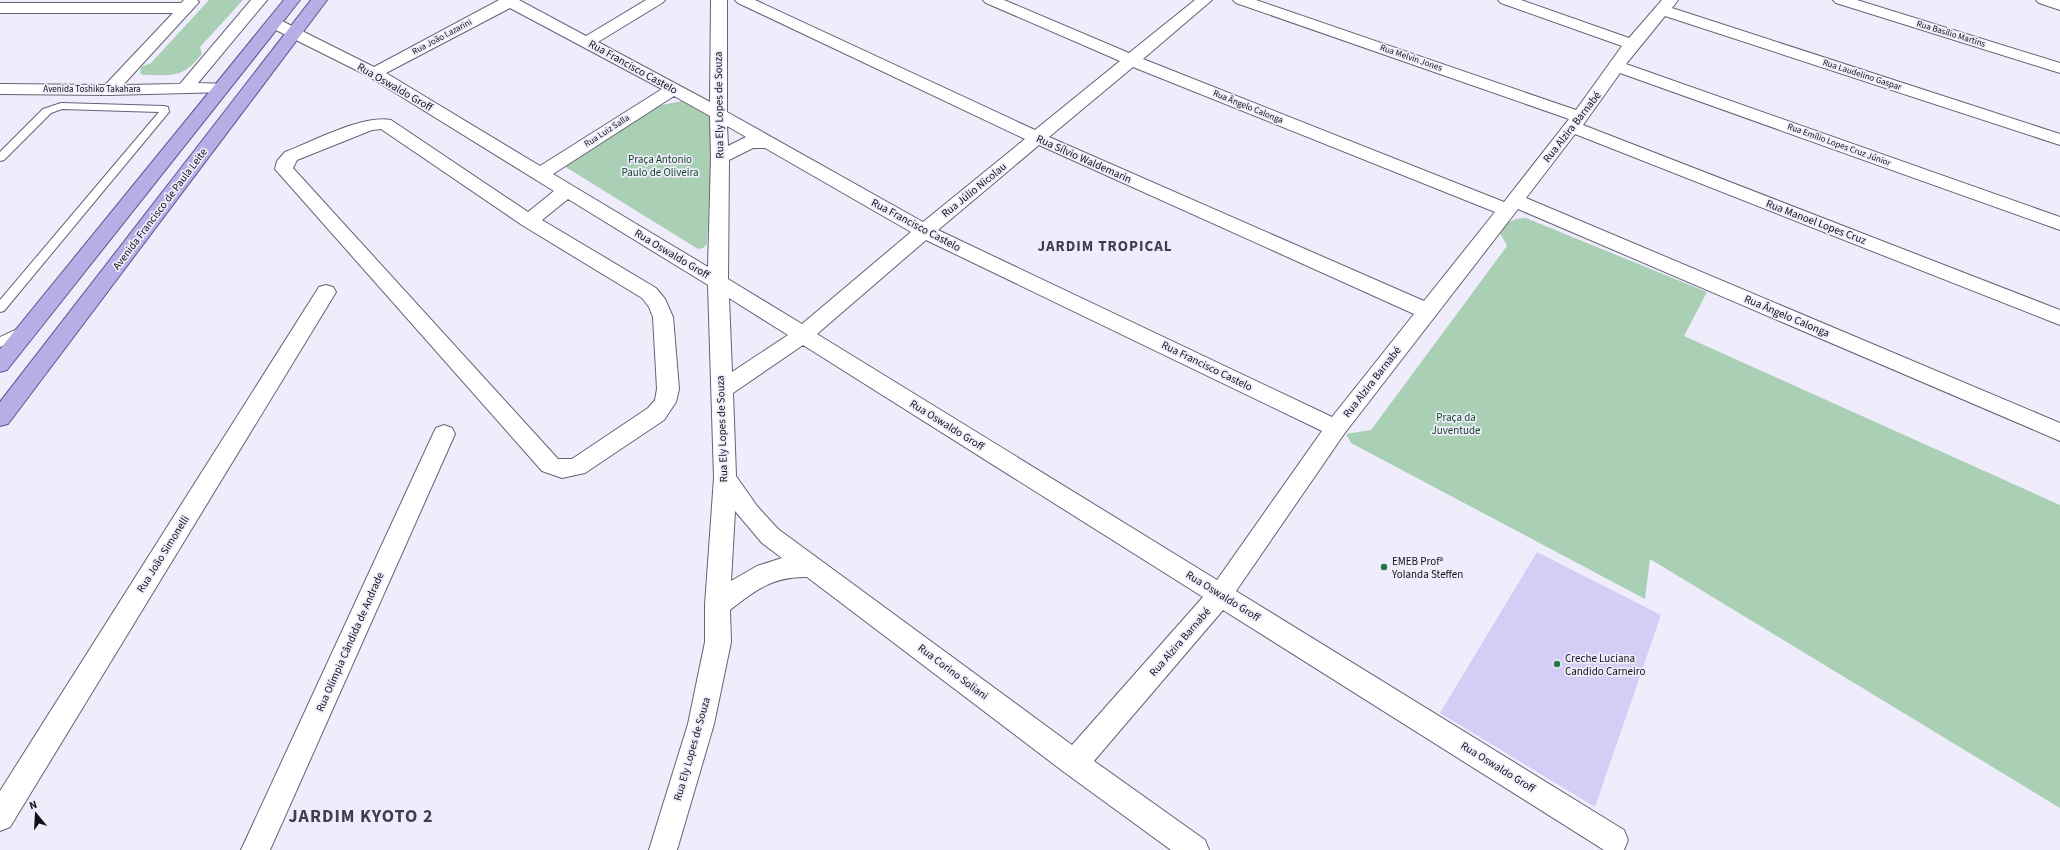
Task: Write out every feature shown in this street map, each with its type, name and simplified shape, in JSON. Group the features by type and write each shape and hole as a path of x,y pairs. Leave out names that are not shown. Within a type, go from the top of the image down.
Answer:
{"main road":[{"path":"0,364 292,0"},
{"name":"Avenida Francisco de Paula Leite","path":"0,418 319,0"}],"street":[{"path":"184,89 259,0"},
{"path":"587,42 657,0"},
{"name":"Rua Ely Lopes de Souza","path":"663,850 704,711 718,642 717,605 725,478 718,282 720,157 718,115 718,0"},
{"name":"Rua Sílvio Waldemarin","path":"743,0 1037,138 1427,311"},
{"name":"Rua Ângelo Calonga","path":"991,0 1131,60 1511,205 2060,432"},
{"name":"Rua Júlio Nicolau","path":"721,390 803,335 924,231 1204,0"},
{"name":"Rua Melvin Jones","path":"1241,0 1576,122"},
{"path":"1506,0 1632,44"},
{"name":"Rua Basílio Martins","path":"1841,0 2060,68"},
{"path":"2044,0 2060,5"},
{"name":"Rua Francisco Castelo","path":"508,1 674,89 766,143 924,231 1336,428"},
{"name":"Rua João Lazarini","path":"374,73 508,1"},
{"path":"0,8 188,4"},
{"path":"109,90 188,4"},
{"name":"Rua Alzira Barnabé","path":"1074,764 1220,595 1336,428 1576,122 1632,44 1667,5"},
{"name":"Rua Laudelino Gaspar","path":"1667,5 2060,140"},
{"path":"719,22 734,14 750,11 771,13"},
{"name":"Rua Oswaldo Groff","path":"274,23 293,34 374,73 718,282 1614,840"},
{"name":"Rua Emílio Lopes Cruz Júnior","path":"1617,66 2060,224"},
{"name":"Avenida Toshiko Takahara","path":"0,89 109,90 221,88"},
{"name":"Rua Luiz Salla","path":"540,174 674,89"},
{"name":"Rua Manoel Lopes Cruz","path":"1576,122 2060,318"},
{"path":"385,124 529,221 649,293 658,304 663,316 668,389 665,402 656,414 577,467 562,469 550,465 284,169 286,161 291,156 366,126 385,124"},
{"path":"720,157 750,142 766,143"},
{"path":"529,221 567,190"},
{"name":"Rua João Simonelli","path":"0,816 326,292"},
{"name":"Rua Olímpia Cândida de Andrade","path":"255,850 444,434"},
{"name":"Rua Corino Soliani","path":"725,478 749,513 770,536 1074,764 1195,850"},
{"path":"717,605 740,587 761,576 784,568 812,567"}],"lane":[{"path":"0,158 46,111 52,108 61,106 164,109 164,112 0,308"},
{"path":"0,343 8,337 28,329"}],"green space":[{"path":"209,0 243,0 200,47 202,54 189,68 182,72 170,75 143,75 140,73 141,67 151,63"},
{"name":"Praça Antonio Paulo de Oliveira","path":"682,101 713,118 707,244 703,248 698,249 564,166 657,106"},
{"name":"Praça da Juventude","path":"1526,218 1707,292 1684,336 2060,505 2060,808 1650,559 1645,599 1351,443 1346,434 1371,430 1507,246 1499,231 1511,221"}],"building":[{"name":"Creche Luciana Candido Carneiro","path":"1537,552 1661,615 1595,807 1440,713"}],"place":[{"name":"EMEB Profª Yolanda Steffen","path":"1384,567"},
{"name":"Creche Luciana Candido Carneiro","path":"1557,664"}],"district":[{"name":"JARDIM TROPICAL","path":"1105,246"},
{"name":"JARDIM KYOTO 2","path":"361,816"}]}
